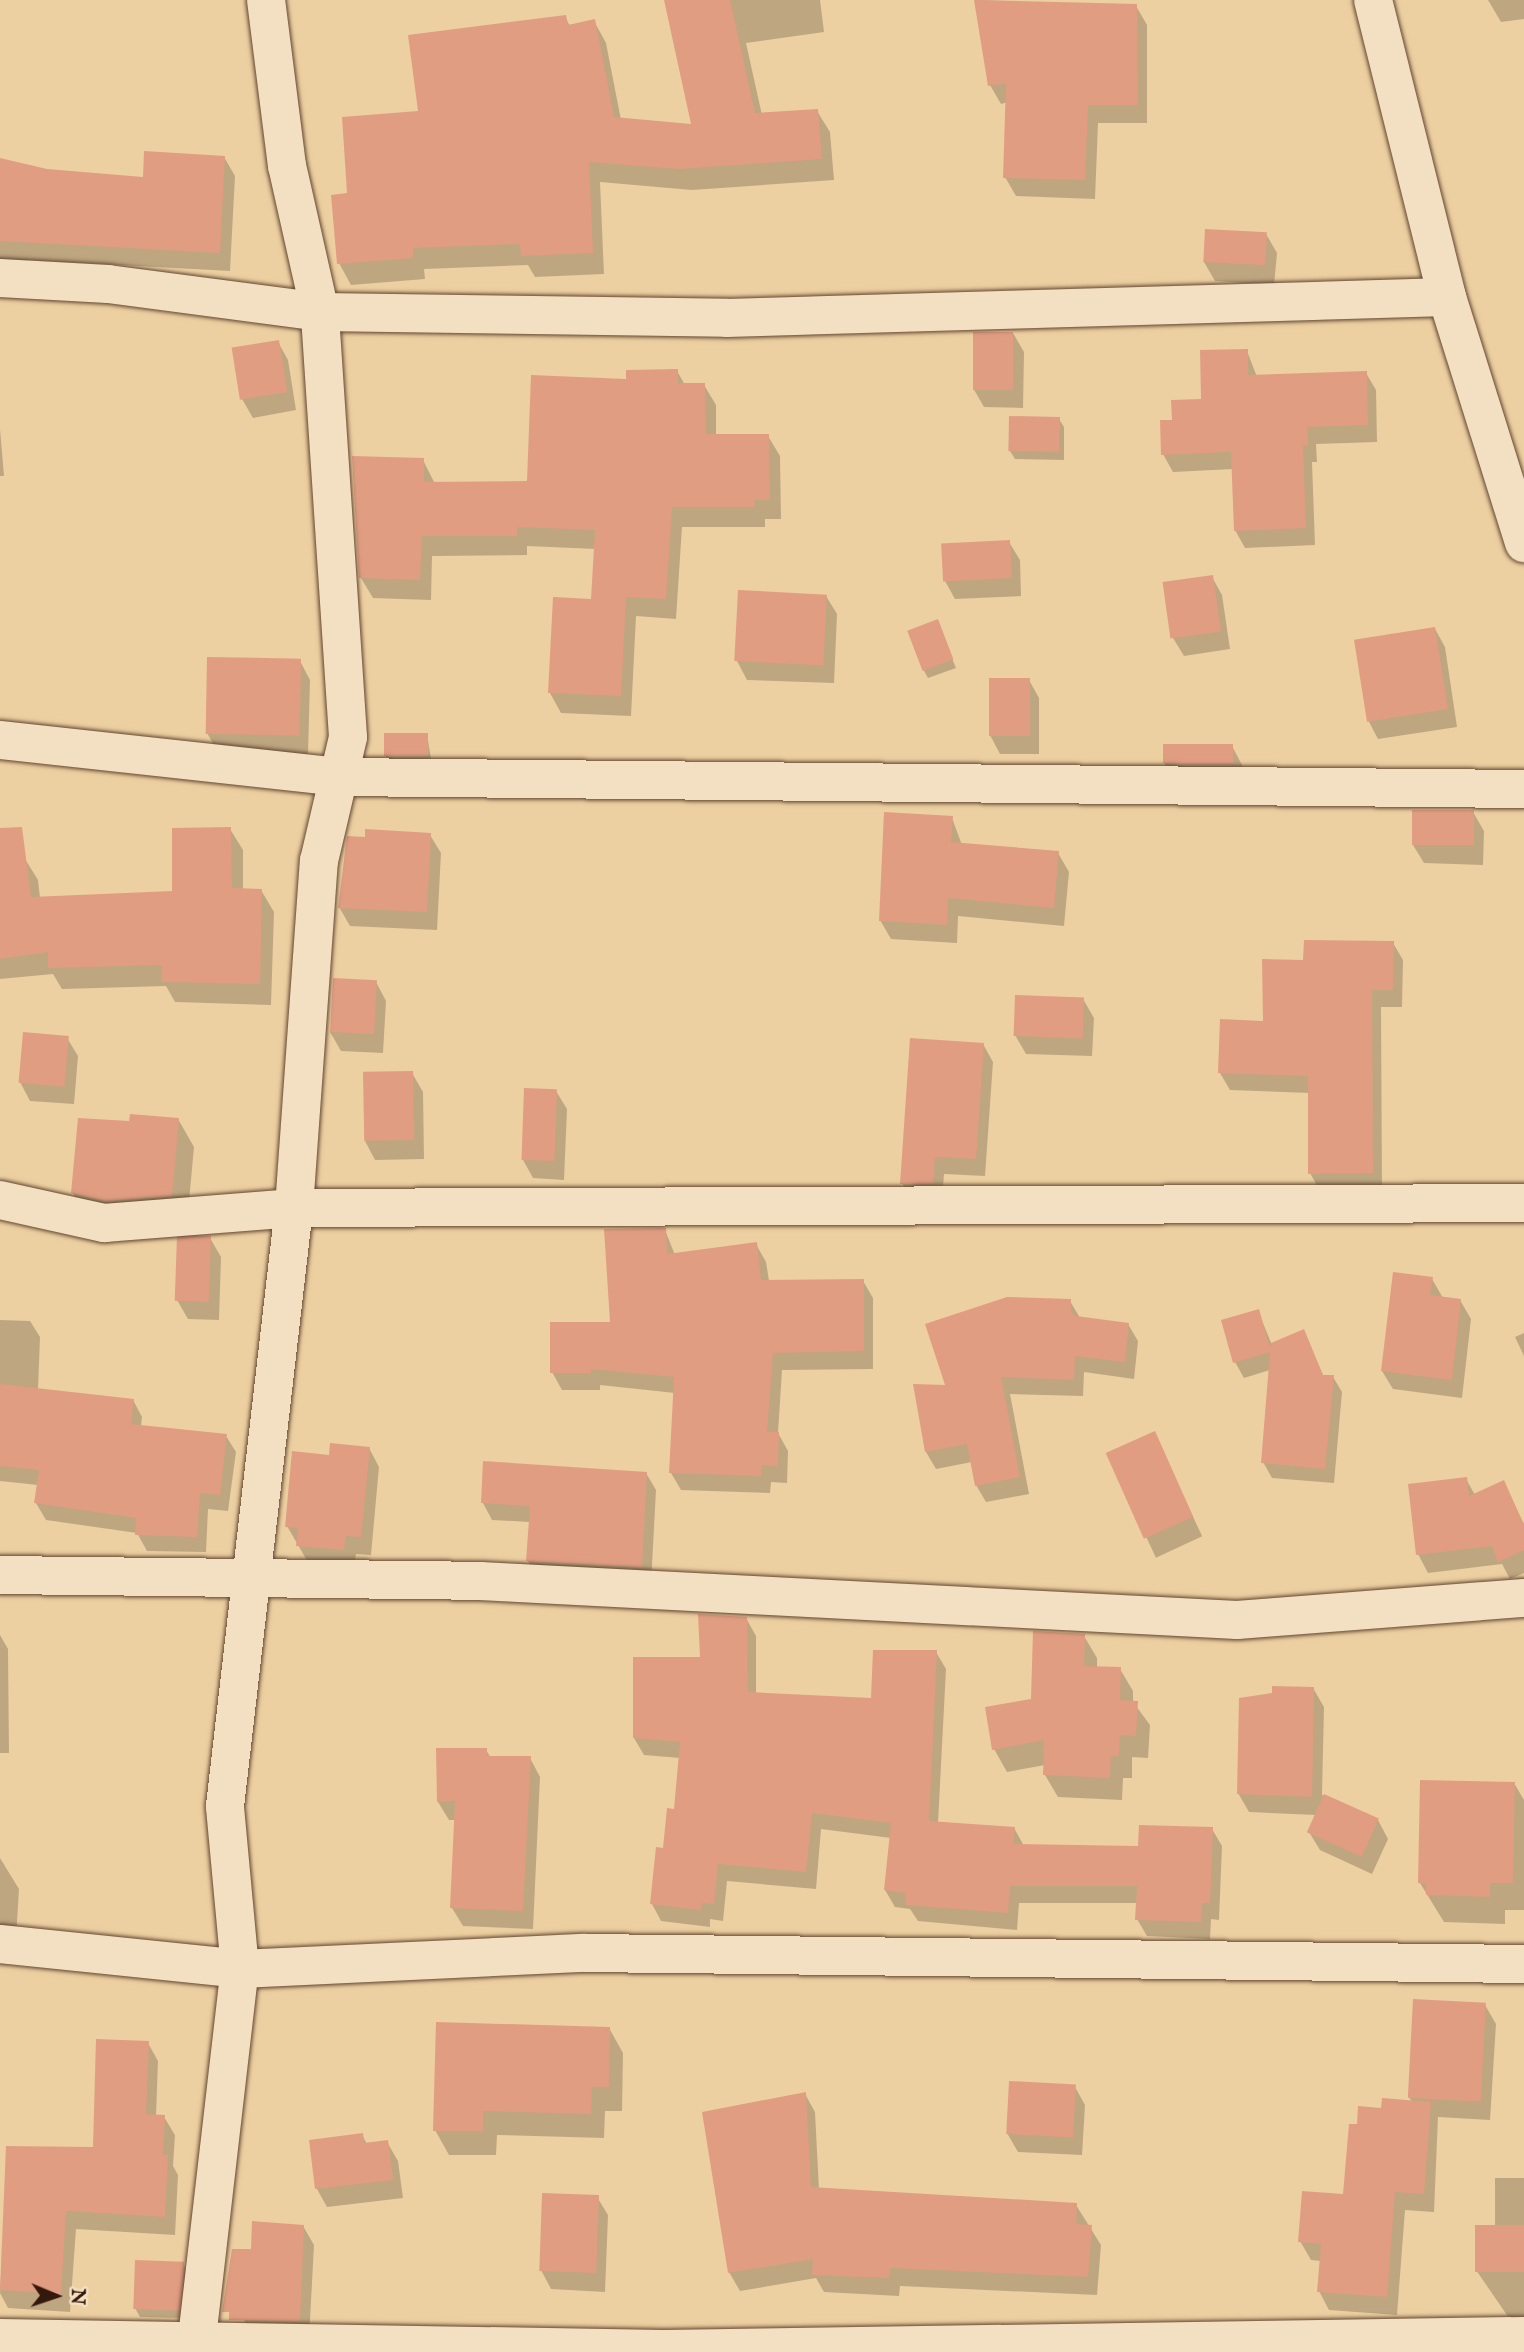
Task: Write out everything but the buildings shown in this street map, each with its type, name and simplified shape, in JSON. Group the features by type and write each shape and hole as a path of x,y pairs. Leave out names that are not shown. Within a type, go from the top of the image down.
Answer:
{"street":[{"path":"197,2338 240,1969 225,1806 294,1208 319,861 348,737 320,312 287,166 266,0"},
{"path":"1373,0 1447,297 1524,543"},
{"path":"0,278 108,284 320,312 727,318 1447,297"},
{"path":"0,740 338,777 1524,789"},
{"path":"0,1200 104,1223 294,1208 1524,1203"},
{"path":"0,1575 480,1581 1237,1620 1524,1598"},
{"path":"0,1944 240,1969 585,1953 1524,1964"},
{"path":"0,2337 197,2338 664,2349 1524,2336"}]}
